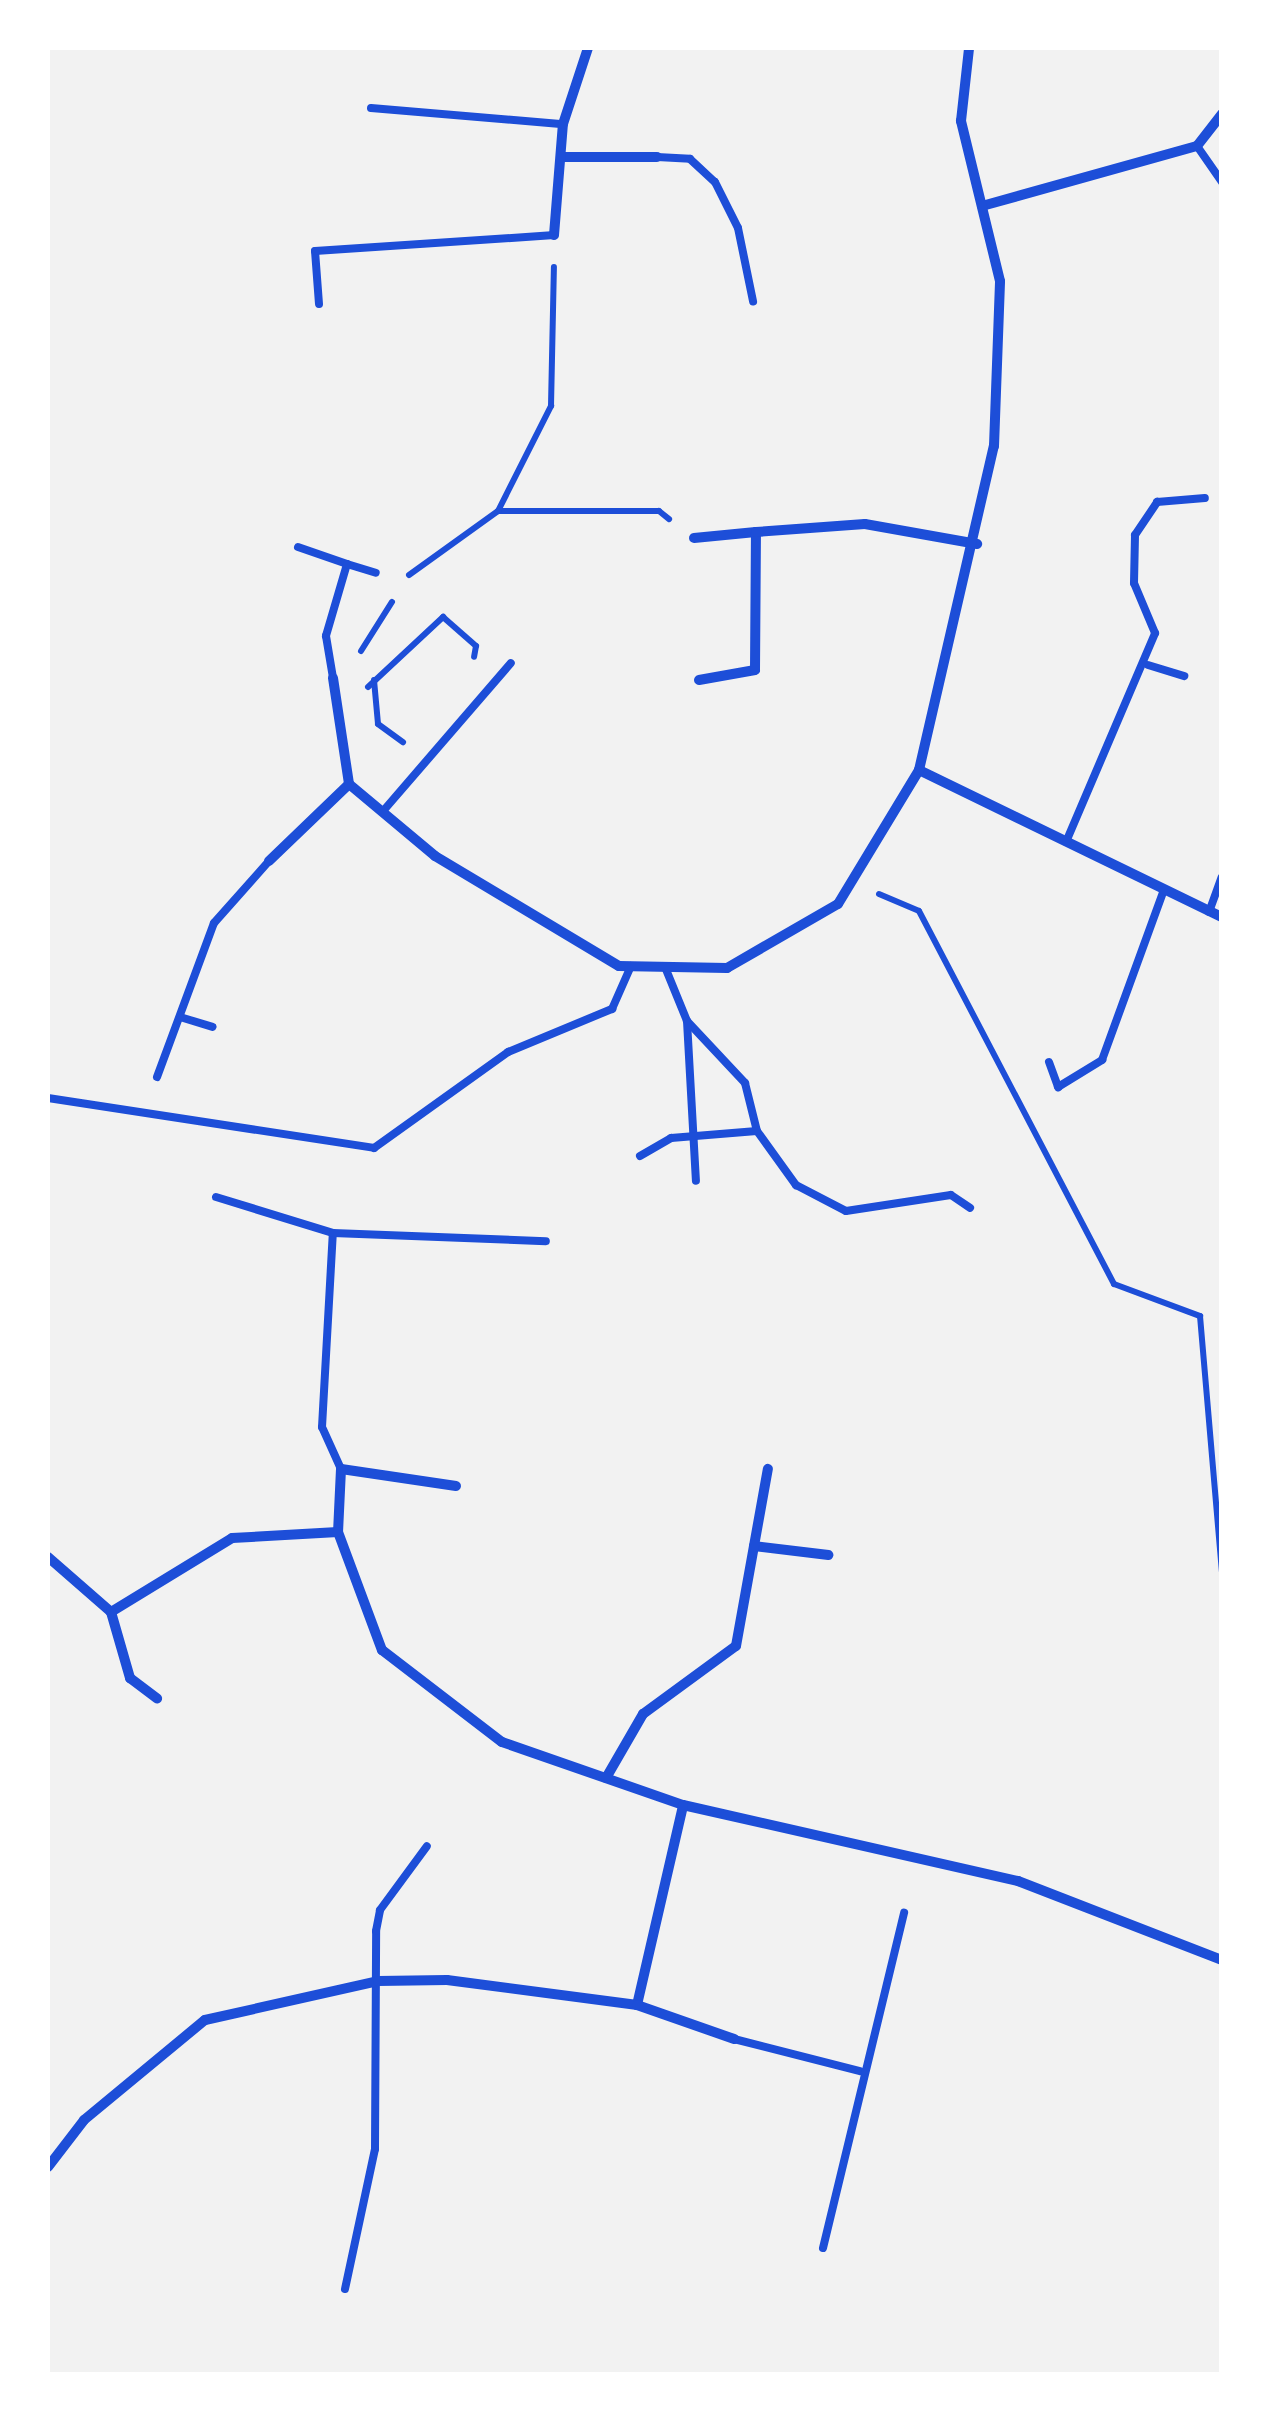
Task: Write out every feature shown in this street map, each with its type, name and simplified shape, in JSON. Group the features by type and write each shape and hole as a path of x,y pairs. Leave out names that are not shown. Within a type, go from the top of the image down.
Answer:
{"street":[{"path":"554,235 563,124 588,48"},
{"path":"333,678 349,784 434,856 631,966 727,968 838,904 855,884 919,770 977,544 994,446 1000,282 961,122 968,48"},
{"path":"982,206 1197,146 1222,114"},
{"path":"561,157 656,158"},
{"path":"694,538 865,524 977,544"},
{"path":"699,680 755,670 756,532"},
{"path":"919,770 1222,917"},
{"path":"269,860 349,784"},
{"path":"456,1486 341,1469 338,1532 382,1650 502,1742 683,1805 1018,1880 1222,1960"},
{"path":"606,1778 643,1714 736,1646 768,1469"},
{"path":"111,1612 232,1538 338,1532"},
{"path":"754,1546 828,1555"},
{"path":"48,1557 111,1612 130,1678 157,1698"},
{"path":"637,2005 683,1805"},
{"path":"48,2166 84,2120 205,2020 378,1981 637,2005 734,2039"}],"lane":[{"path":"371,108 563,124"},
{"path":"1197,146 1222,182"},
{"path":"656,158 690,159 716,182 738,228 753,301"},
{"path":"318,304 315,251 554,235"},
{"path":"1066,842 1148,666 1155,634 1134,583 1135,536 1157,502 1205,498"},
{"path":"298,547 376,573"},
{"path":"333,678 326,636 346,564"},
{"path":"384,810 510,664"},
{"path":"1148,666 1184,676"},
{"path":"157,1077 214,923 269,860"},
{"path":"1209,912 1222,876"},
{"path":"1050,1062 1058,1087 1102,1060 1164,890"},
{"path":"48,1098 374,1148 508,1052 612,1009 631,966"},
{"path":"665,966 687,1021 700,1136 696,1181"},
{"path":"180,1017 212,1027"},
{"path":"687,1021 745,1084 757,1131 796,1185 846,1211 951,1195 970,1208"},
{"path":"640,1156 671,1138 757,1131"},
{"path":"216,1197 332,1232 546,1242"},
{"path":"332,1232 322,1426 341,1469"},
{"path":"345,2289 376,2149 380,1910 427,1846"},
{"path":"824,2248 860,2071 904,1913"},
{"path":"734,2039 860,2071"}],"path":[{"path":"333,678 358,656 417,563 498,511 551,406 554,235"},
{"path":"498,511 659,511 694,538"},
{"path":"338,722 374,680 443,618 476,646 461,676"},
{"path":"374,680 378,724 403,743 415,729"},
{"path":"855,884 919,911 1114,1284 1200,1316 1222,1572"}]}
